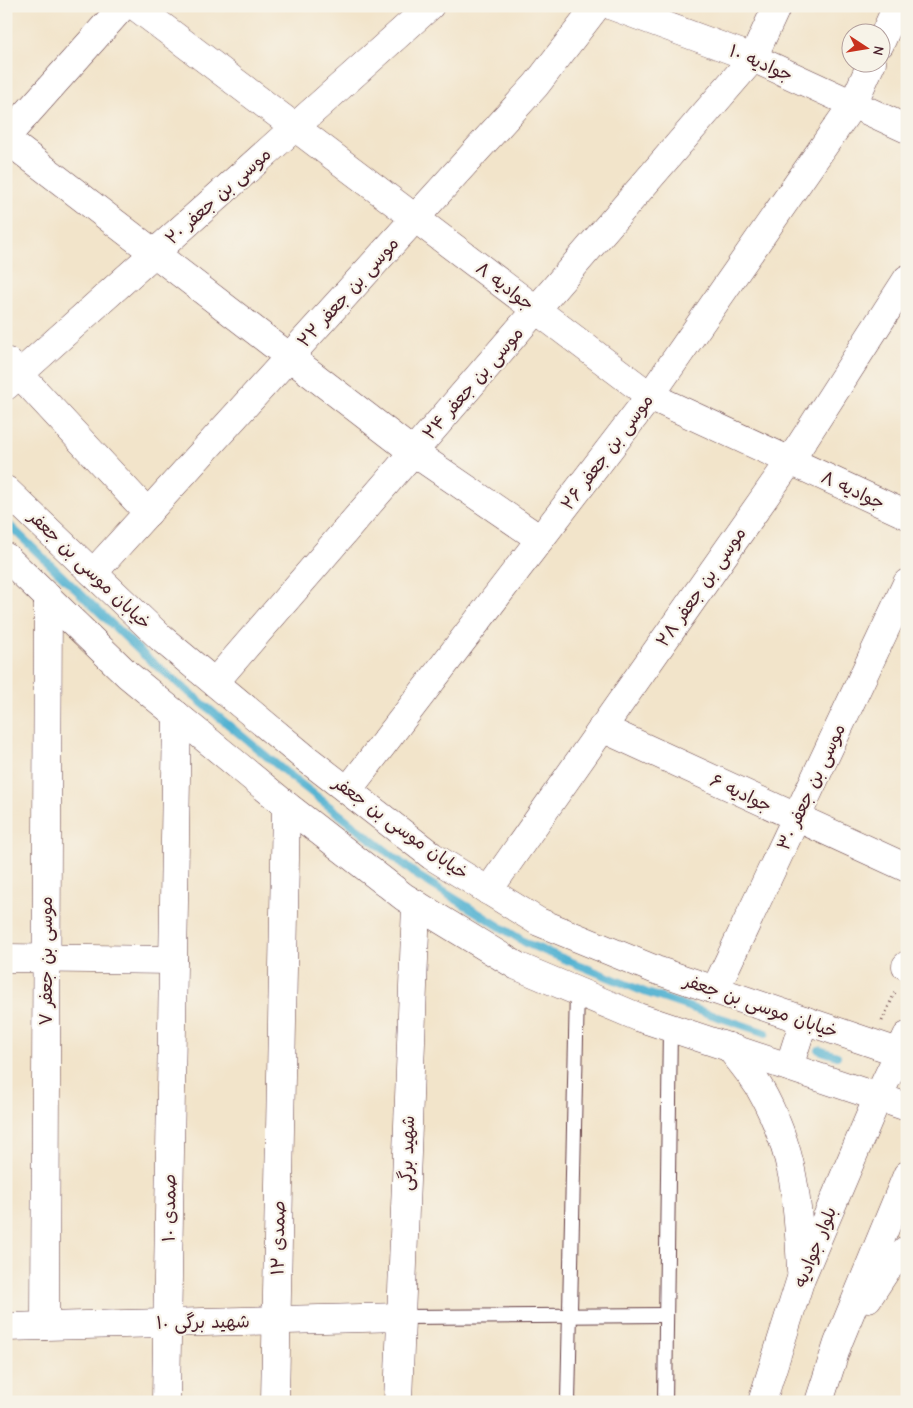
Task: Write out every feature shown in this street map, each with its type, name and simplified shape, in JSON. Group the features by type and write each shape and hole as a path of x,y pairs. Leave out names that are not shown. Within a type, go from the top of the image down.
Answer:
{"street":[{"path":"123,6 6,138 414,452 540,539"},
{"name":"جوادیه ۸","path":"135,6 650,396 907,515"},
{"name":"موسی بن جعفر ۲۰","path":"11,374 155,253 430,6"},
{"name":"موسی بن جعفر ۲۲","path":"93,573 536,85 597,6"},
{"name":"جوادیه ۱۰","path":"612,6 753,58 907,129"},
{"name":"موسی بن جعفر ۲۴","path":"215,682 753,58 777,6"},
{"path":"890,22 897,6"},
{"name":"موسی بن جعفر ۲۶","path":"348,790 650,396 853,104 867,72"},
{"name":"موسی بن جعفر ۲۸","path":"488,891 790,461 907,279"},
{"path":"11,374 148,513"},
{"name":"خیابان موسی بن جعفر","path":"6,490 161,638 432,856 488,891 539,922 656,970 872,1043 904,1048"},
{"path":"6,557 128,675 286,805 416,904 517,966 670,1027 907,1107"},
{"name":"موسی بن جعفر ۳۰","path":"714,990 907,583"},
{"name":"موسی بن جعفر ۷","path":"45,1326 48,597"},
{"name":"صمدی ۱۰","path":"166,1402 177,715"},
{"name":"جوادیه ۶","path":"602,728 907,868"},
{"name":"صمدی ۱۲","path":"275,1402 286,805"},
{"name":"شهید برگی","path":"398,1402 416,904"},
{"path":"6,958 173,960"},
{"path":"789,1067 804,1020"},
{"path":"729,1047 758,1086 780,1129 794,1175 801,1278"},
{"name":"بلوار جوادیه","path":"762,1402 801,1278 878,1097 904,1048"},
{"path":"819,1402 838,1343 907,1175"},
{"path":"838,1343 887,1269 907,1250"},
{"name":"شهید برگی ۱۰","path":"6,1327 401,1317"}],"lane":[{"path":"568,1402 577,991"},
{"path":"665,1402 670,1027"},
{"path":"401,1317 666,1315"}],"path":[{"path":"872,1043 906,965"}],"waterway":[{"path":"6,522 145,656 288,774 418,876 528,944 647,993 766,1033"},
{"path":"819,1050 837,1056"}]}
